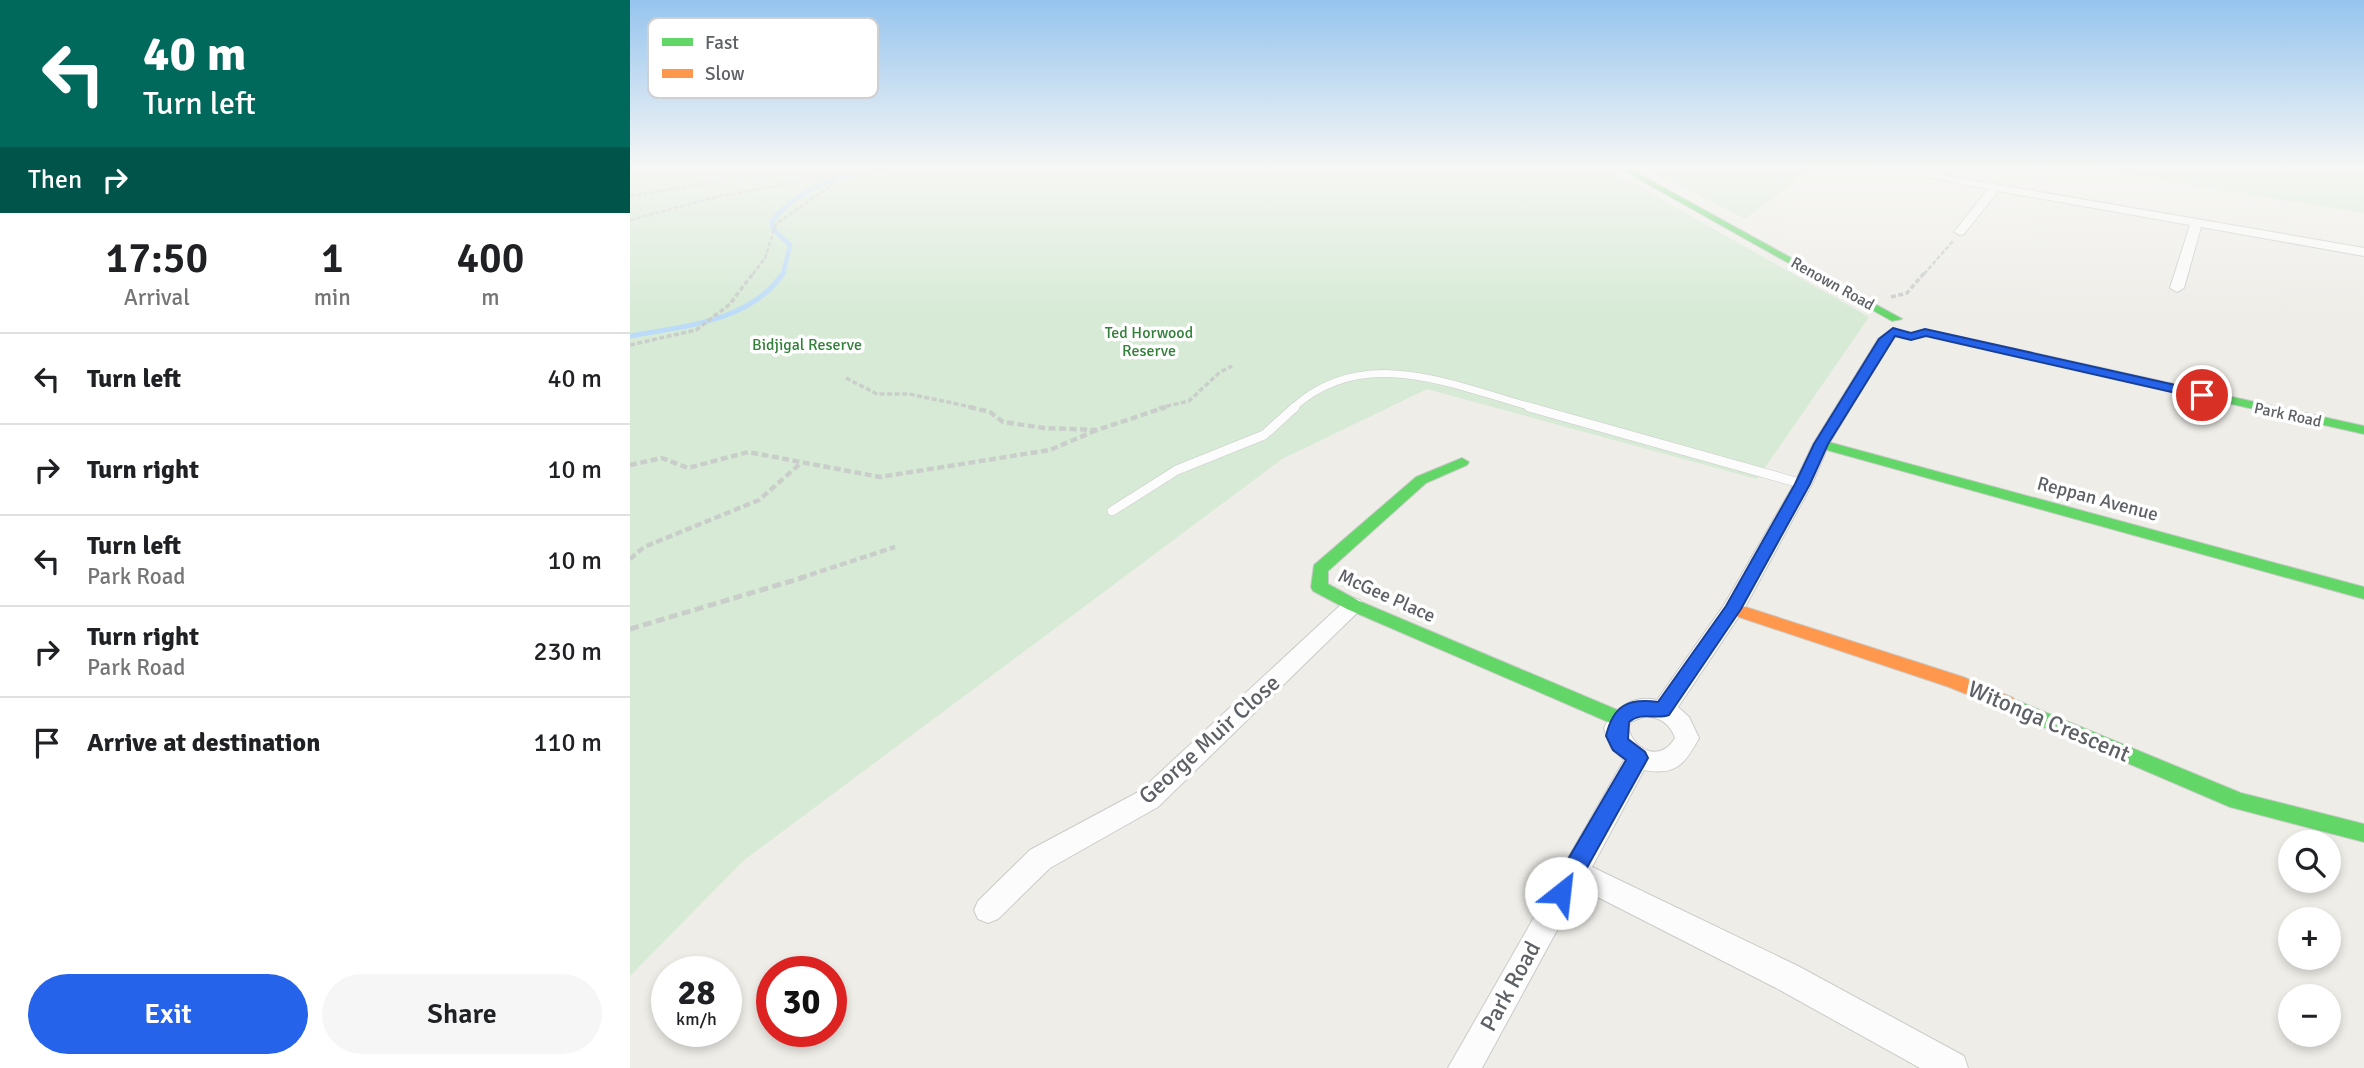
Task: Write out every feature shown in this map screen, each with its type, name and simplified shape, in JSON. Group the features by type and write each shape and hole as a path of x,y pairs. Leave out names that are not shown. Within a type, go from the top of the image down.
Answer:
{"street":[{"name":"Renown Road","path":"1708,218 1894,326 1920,324 1925,332"},
{"path":"1960,232 1971,218"},
{"path":"2178,218 2364,252"},
{"path":"2177,288 2197,221"},
{"path":"1662,710 1733,609 1803,484 1821,444 1894,326"},
{"name":"Park Road","path":"1925,332 2364,430"},
{"name":"Reppan Avenue","path":"1821,444 2364,593"},
{"name":"McGee Place","path":"1462,462 1421,480 1320,569 1319,587 1353,605 1620,719"},
{"name":"George Muir Close","path":"988,910 1040,859 1149,799 1353,605"},
{"name":"Witonga Crescent","path":"1733,609 1955,682 2238,801 2364,833"},
{"path":"1643,707 1662,710 1680,722 1685,729 1685,746 1671,759 1649,761 1638,758 1620,744 1616,736 1620,719 1626,713 1643,707"},
{"name":"Park Road","path":"1464,1068 1638,758"},
{"path":"1573,871 1787,977 1952,1068"}],"lane":[{"path":"1112,511 1177,470 1264,435 1312,391 1339,379 1377,372 1417,376 1803,484"}],"path":[{"path":"630,345 695,330 730,304 765,258 776,224 785,218"},
{"path":"1884,299 1907,293 1960,232"},
{"path":"630,465 662,458 688,468 748,452 880,477 1050,450 1144,412 1189,401 1220,372 1232,366"},
{"path":"846,378 877,394 909,394 956,403 990,412 1003,422 1044,428 1097,430"},
{"path":"630,559 644,547 759,500 801,463"},
{"path":"630,629 895,547"}],"green space":[{"name":"Ted Horwood Reserve","path":"630,218 1694,218 1869,317 1757,479 1427,389 1282,459 743,861 630,976"}],"waterway":[{"path":"775,218 772,221 773,229 790,245 783,273"},
{"path":"630,336 694,325 735,312 754,302 783,273"}],"traffic: fast":[{"path":"1713,218 1896,319"},
{"path":"1925,332 2364,430"},
{"path":"1821,444 2364,593"},
{"path":"1462,462 1421,480 1320,569 1319,587 1353,605 1620,719"},
{"path":"2006,703 2238,801 2364,833"}],"traffic: slow":[{"path":"1733,609 1956,682 2006,703"}],"route":[{"path":"1561,893 1638,758 1628,752 1616,736 1616,726 1620,719 1626,713 1643,707 1662,710 1733,609 1803,484 1821,444 1885,339 1893,332 1911,336 1925,332 2202,395"}],"park label":[{"name":"Bidjigal Reserve","path":"807,344"}]}
